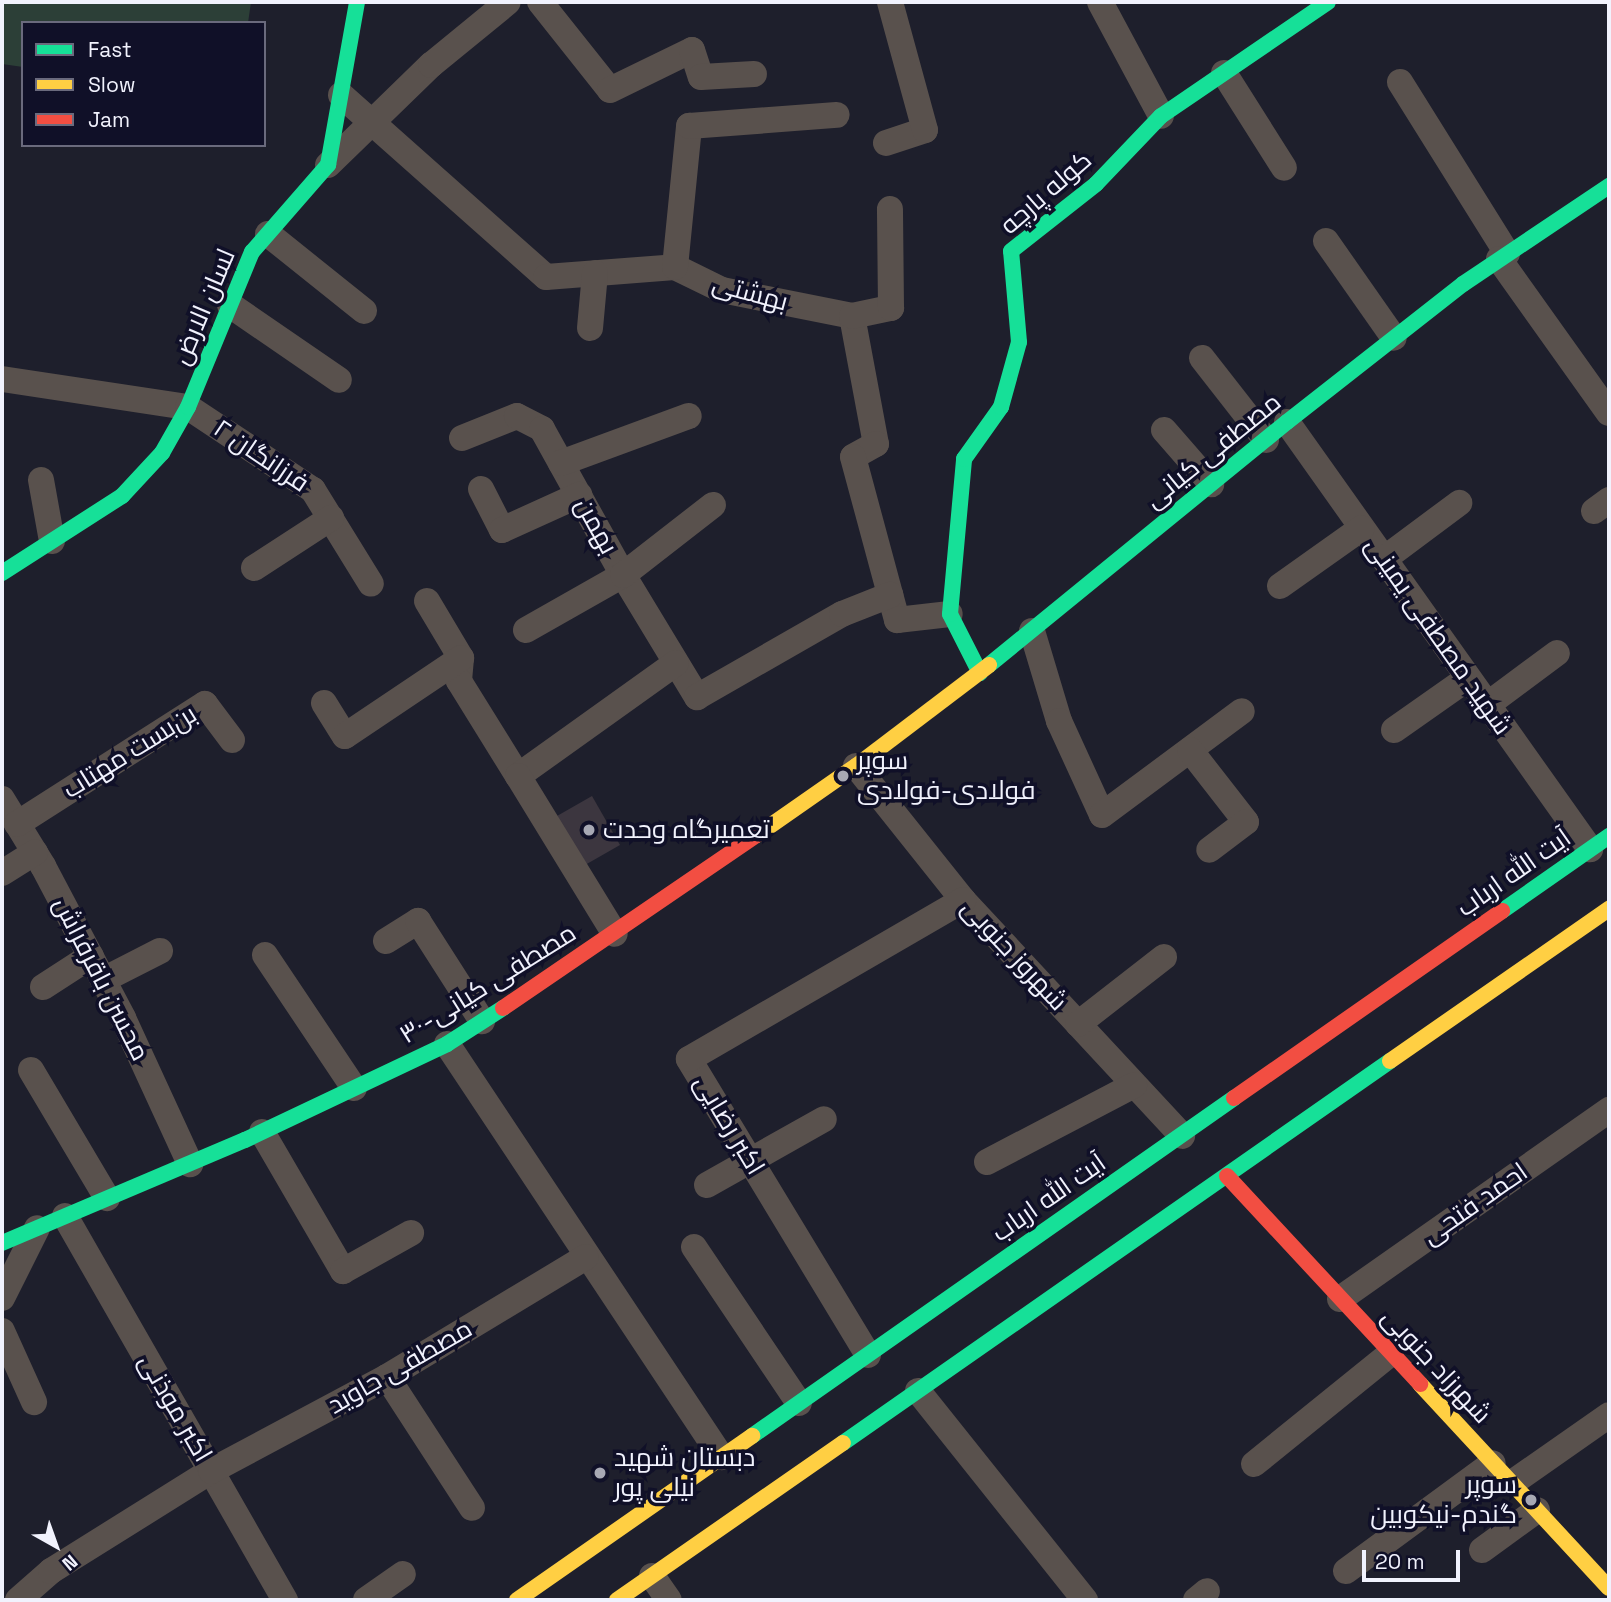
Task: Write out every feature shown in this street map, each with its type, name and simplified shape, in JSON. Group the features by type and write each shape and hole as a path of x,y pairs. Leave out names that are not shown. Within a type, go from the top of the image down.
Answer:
{"street":[{"path":"328,165 357,2"},
{"path":"328,165 431,65 508,2"},
{"path":"540,2 610,90 692,50 702,77 754,74"},
{"path":"886,143 925,130 890,2"},
{"path":"1100,2 1161,116"},
{"name":"کوله پارچه","path":"950,614 964,459 1001,407 1019,342 1011,251 1096,184 1161,116 1328,2"},
{"path":"1224,73 1284,168"},
{"path":"1400,82 1503,256 1609,413"},
{"path":"341,95 546,276 675,267 689,127 836,116"},
{"name":"لسان الارض","path":"2,573 122,496 162,453 188,407 252,253 328,165"},
{"name":"مصطفی کیانی","path":"856,766 980,673 1394,338 1503,256 1609,186"},
{"path":"890,209 891,308 852,316 876,444 853,457 897,620 950,614 980,673"},
{"path":"268,234 364,311"},
{"path":"1326,241 1394,338"},
{"name":"بهشتی","path":"675,267 722,290 852,316"},
{"path":"590,328 595,273"},
{"path":"230,305 339,380"},
{"path":"1202,358 1266,440"},
{"path":"2,379 188,407"},
{"name":"فرزانگان ۲","path":"188,407 313,490 372,584"},
{"name":"بهمن","path":"462,439 517,416 542,429 623,575 697,697 842,614 890,595"},
{"path":"561,463 689,416"},
{"name":"شهید مصطفی یمینی","path":"1287,422 1488,705 1600,843"},
{"path":"1164,430 1211,484"},
{"path":"41,480 52,541"},
{"path":"481,489 502,530 579,495"},
{"path":"1384,559 1459,503"},
{"path":"526,629 623,575 713,505"},
{"path":"254,568 331,518"},
{"path":"1280,586 1362,528"},
{"path":"427,601 461,657 459,681 615,934"},
{"path":"1032,631 1059,721 1102,815 1242,711"},
{"path":"1488,705 1557,653"},
{"path":"324,703 345,736 461,657"},
{"path":"518,776 676,663"},
{"path":"1394,730 1468,678"},
{"name":"بن‌بست مهتاب","path":"18,824 205,704 232,740"},
{"path":"1190,750 1246,822 1209,850"},
{"name":"شهروز جنوبی","path":"856,766 963,900 1182,1136"},
{"name":"۳۰-مصطفی کیانی","path":"2,1243 262,1132 447,1044 615,934 856,766"},
{"name":"محسن باقرفراش","path":"2,799 35,852 91,956 190,1164"},
{"name":"آیت الله ارباب","path":"517,1600 1600,843"},
{"path":"2,873 35,852"},
{"name":"اکبر رضایی","path":"868,1354 689,1059 963,900"},
{"path":"617,1600 1609,909"},
{"path":"386,941 418,921 482,1021"},
{"path":"103,980 160,951"},
{"path":"265,954 354,1088"},
{"path":"43,987 91,956"},
{"path":"1078,1024 1164,957"},
{"path":"447,1044 721,1457"},
{"path":"31,1070 107,1198"},
{"path":"987,1162 1134,1085"},
{"name":"احمد فتحی","path":"1340,1298 1609,1110"},
{"path":"707,1185 824,1119"},
{"path":"262,1132 343,1271 411,1233"},
{"name":"شهرزاد جنوبی","path":"1227,1176 1609,1588"},
{"name":"اکبر موذنی","path":"65,1216 285,1600"},
{"path":"2,1298 37,1227"},
{"path":"694,1247 799,1404"},
{"name":"مصطفی جاوید","path":"18,1600 51,1572 211,1471 387,1377 586,1257"},
{"path":"2,1331 34,1402"},
{"path":"1254,1464 1391,1353"},
{"path":"387,1377 472,1508"},
{"path":"918,1391 1085,1600"},
{"path":"1512,1483 1609,1415"},
{"path":"1346,1571 1493,1463"},
{"path":"1482,1550 1537,1510"},
{"path":"366,1600 403,1574"},
{"path":"652,1576 669,1600"}],"green space":[{"path":"2,2 251,2 248,21 21,21 21,67 2,64"}],"building":[{"name":"تعمیرگاه وحدت","path":"592,796 620,845 585,865 557,816"}],"traffic: fast":[{"path":"2,573 122,496 162,453 188,407 252,252 328,165 357,2"},
{"path":"980,673 950,614 964,459 1001,407 1019,342 1011,251 1096,184 1161,116 1328,2"},
{"path":"989,665 1287,422 1463,284 1609,186"},
{"path":"1502,911 1609,836"},
{"path":"2,1243 245,1140 447,1044 503,1008"},
{"path":"843,1443 1390,1061"},
{"path":"752,1436 1234,1098"}],"traffic: slow":[{"path":"757,835 856,766 989,665"},
{"path":"1390,1061 1609,909"},
{"path":"1420,1384 1609,1588"},
{"path":"517,1600 752,1436"},
{"path":"617,1600 843,1443"}],"traffic: jam":[{"path":"503,1008 757,835"},
{"path":"1234,1098 1502,911"},
{"path":"1227,1176 1420,1384"}],"place":[{"name":"سوپر فولادی-فولادی","path":"843,776"},
{"name":"تعمیرگاه وحدت","path":"589,830"},
{"name":"دبستان شهید نیلی پور","path":"600,1473"},
{"name":"سوپر گندم-نیکوبین","path":"1531,1500"}]}
